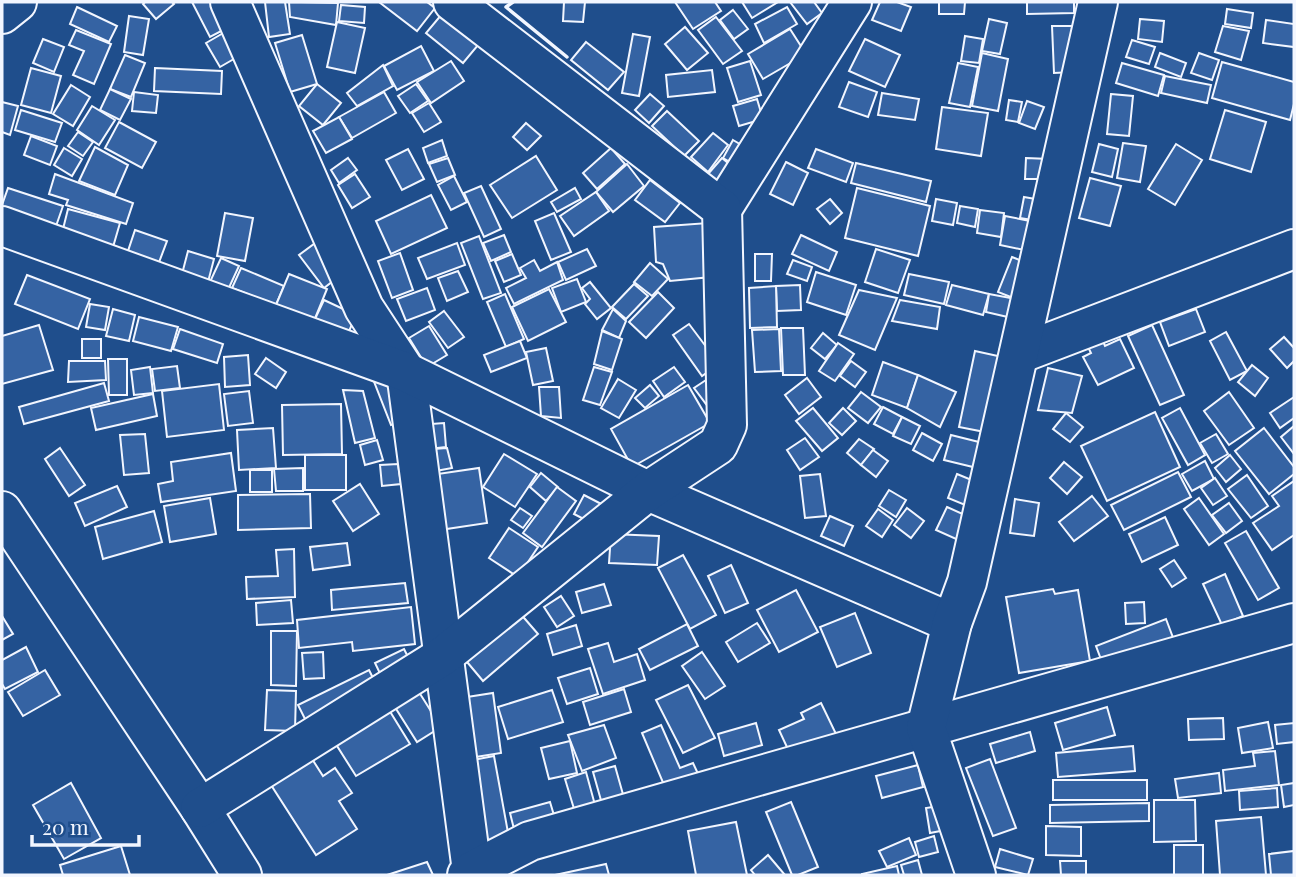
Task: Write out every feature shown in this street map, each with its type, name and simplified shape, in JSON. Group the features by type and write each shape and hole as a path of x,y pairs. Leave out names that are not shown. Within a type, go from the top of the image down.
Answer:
{"street":[{"path":"2,14 17,2"},
{"path":"230,2 364,308 406,372 469,873 530,841 1294,623"},
{"path":"200,808 443,656 648,491 718,445 727,425 722,209 852,2"},
{"path":"976,875 926,728 952,623 967,582 1098,2"},
{"path":"462,4 722,209"},
{"path":"2,226 406,372 648,491 952,623"},
{"path":"1019,354 1294,249"},
{"path":"6,524 200,808 242,875"}],"building":[{"path":"192,2 214,2 227,28 210,37"},
{"path":"265,2 285,2 290,34 269,37"},
{"path":"289,2 338,3 336,25 290,17"},
{"path":"379,2 427,2 435,8 417,31"},
{"path":"564,2 585,2 583,22 563,21"},
{"path":"675,2 715,2 721,11 693,29"},
{"path":"742,2 778,2 752,18"},
{"path":"790,2 814,2 822,13 807,24"},
{"path":"880,2 897,2 911,7 901,31 872,20"},
{"path":"939,2 965,2 964,14 939,14"},
{"path":"1027,2 1074,2 1074,13 1027,14"},
{"path":"143,4 174,4 156,19"},
{"path":"341,5 365,7 364,23 339,21"},
{"path":"77,7 117,26 109,42 70,24"},
{"path":"787,7 797,24 764,43 755,24"},
{"path":"1227,9 1253,13 1251,28 1225,24"},
{"path":"733,10 748,29 734,39 720,20"},
{"path":"442,14 479,44 463,63 426,33"},
{"path":"129,16 149,19 143,55 124,52"},
{"path":"716,17 742,51 723,64 698,30"},
{"path":"989,19 1007,23 1000,54 982,51"},
{"path":"1140,19 1164,21 1162,42 1138,39"},
{"path":"1266,20 1294,24 1294,47 1263,43"},
{"path":"337,22 365,28 355,73 327,67"},
{"path":"1052,26 1072,26 1074,72 1054,73"},
{"path":"1223,26 1249,31 1241,60 1215,52"},
{"path":"685,27 708,53 687,70 665,44"},
{"path":"790,29 806,54 763,79 748,54"},
{"path":"76,30 111,44 94,84 73,75 84,51 69,45"},
{"path":"225,32 239,56 220,67 206,43"},
{"path":"633,34 650,37 639,96 622,93"},
{"path":"302,35 317,84 290,92 275,43"},
{"path":"965,36 983,39 979,63 961,61"},
{"path":"43,39 64,47 54,72 33,63"},
{"path":"865,39 900,55 885,87 849,71"},
{"path":"1132,40 1155,47 1149,64 1126,57"},
{"path":"586,42 624,72 608,90 571,60"},
{"path":"421,46 434,71 397,90 384,66"},
{"path":"982,53 1008,59 998,111 972,106"},
{"path":"1160,53 1186,63 1181,77 1155,67"},
{"path":"1199,53 1219,60 1212,80 1191,73"},
{"path":"125,55 145,63 131,97 110,89"},
{"path":"451,61 464,81 431,103 417,82"},
{"path":"750,61 761,95 738,102 727,68"},
{"path":"1222,62 1294,82 1294,104 1290,120 1212,98"},
{"path":"958,63 978,67 970,107 949,103"},
{"path":"1122,63 1164,75 1158,96 1116,83"},
{"path":"383,65 393,86 357,106 347,93"},
{"path":"31,68 61,76 51,113 21,105"},
{"path":"155,68 222,71 221,94 154,91"},
{"path":"712,70 715,92 668,97 666,75"},
{"path":"1165,76 1211,85 1207,103 1161,93"},
{"path":"849,82 877,92 868,117 839,107"},
{"path":"317,84 341,103 323,125 299,106"},
{"path":"416,84 428,101 410,113 398,96"},
{"path":"71,85 90,97 73,126 53,114"},
{"path":"110,89 131,99 120,120 100,110"},
{"path":"134,92 158,95 156,113 132,111"},
{"path":"384,92 396,113 352,138 339,117"},
{"path":"882,93 919,99 915,120 878,115"},
{"path":"650,94 664,106 649,123 635,110"},
{"path":"1111,94 1133,96 1129,136 1107,134"},
{"path":"757,99 763,119 739,126 733,106"},
{"path":"1009,100 1022,102 1018,122 1006,120"},
{"path":"1027,101 1044,107 1035,129 1019,123"},
{"path":"2,102 18,106 10,135 2,132"},
{"path":"429,103 441,122 424,132 412,113"},
{"path":"92,106 115,120 99,145 77,130"},
{"path":"942,107 988,113 981,156 936,149"},
{"path":"21,110 62,123 55,142 15,130"},
{"path":"1225,110 1266,122 1251,172 1210,159"},
{"path":"667,111 699,141 684,156 652,126"},
{"path":"339,117 352,139 326,153 313,131"},
{"path":"119,122 156,142 142,168 105,148"},
{"path":"526,123 541,136 527,150 513,137"},
{"path":"78,132 93,142 83,156 68,146"},
{"path":"713,133 728,145 708,172 691,157"},
{"path":"31,136 57,146 50,165 24,155"},
{"path":"442,140 447,156 428,163 423,148"},
{"path":"733,140 755,153 744,170 723,158"},
{"path":"1123,143 1146,146 1140,182 1117,178"},
{"path":"1099,144 1118,149 1112,177 1092,172"},
{"path":"1176,144 1202,160 1175,205 1148,189"},
{"path":"95,147 128,165 115,195 79,181"},
{"path":"64,148 82,159 72,176 54,165"},
{"path":"611,148 625,164 597,189 583,173"},
{"path":"408,149 424,179 402,190 386,160"},
{"path":"816,149 853,163 846,182 808,168"},
{"path":"536,156 557,190 512,218 490,185"},
{"path":"348,158 357,170 339,183 331,170"},
{"path":"448,158 455,175 437,182 429,164"},
{"path":"722,158 741,174 727,190 708,174"},
{"path":"1026,158 1049,159 1048,179 1025,179"},
{"path":"786,162 808,173 793,205 770,194"},
{"path":"856,163 931,181 926,202 851,183"},
{"path":"627,164 644,186 613,212 596,192"},
{"path":"55,174 133,203 126,224 66,205 68,200 49,194"},
{"path":"355,174 370,197 352,208 338,185"},
{"path":"454,176 467,202 451,210 438,185"},
{"path":"1090,178 1121,186 1110,226 1079,218"},
{"path":"650,180 680,203 665,222 635,200"},
{"path":"481,186 501,229 484,237 464,193"},
{"path":"8,188 63,206 55,229 2,211"},
{"path":"575,188 581,199 557,212 551,202"},
{"path":"857,188 930,206 918,256 845,238"},
{"path":"596,192 609,211 574,236 560,216"},
{"path":"431,195 447,228 391,254 376,221"},
{"path":"1024,197 1047,201 1044,222 1020,218"},
{"path":"830,199 842,213 830,224 817,209"},
{"path":"936,199 957,203 953,225 932,221"},
{"path":"960,206 978,209 975,227 957,223"},
{"path":"68,209 120,223 113,247 62,233"},
{"path":"980,210 1004,213 1001,237 977,233"},
{"path":"225,213 253,218 245,261 217,256"},
{"path":"554,213 571,252 551,260 535,221"},
{"path":"1005,216 1045,224 1039,253 1000,245"},
{"path":"708,223 711,277 670,281 663,264 656,262 654,227"},
{"path":"135,230 167,241 158,265 127,254"},
{"path":"504,235 511,252 491,261 483,243"},
{"path":"801,235 837,252 829,271 792,254"},
{"path":"479,236 501,293 483,299 461,243"},
{"path":"318,241 342,274 324,288 299,255"},
{"path":"457,243 465,265 427,279 418,258"},
{"path":"587,249 596,266 566,280 558,262"},
{"path":"876,249 910,260 898,293 865,282"},
{"path":"188,251 214,259 208,282 182,274"},
{"path":"400,253 413,290 392,298 378,261"},
{"path":"512,254 521,275 504,282 495,261"},
{"path":"755,254 772,254 771,281 755,281"},
{"path":"1012,257 1035,266 1021,301 998,292"},
{"path":"221,258 239,266 227,292 209,284"},
{"path":"534,260 540,271 557,262 563,280 514,304 506,288 526,278 520,268"},
{"path":"793,260 812,267 807,281 787,274"},
{"path":"650,263 668,279 652,296 634,282"},
{"path":"241,268 284,286 276,305 232,288"},
{"path":"458,271 468,292 447,301 438,278"},
{"path":"816,272 856,285 846,315 807,302"},
{"path":"289,274 327,289 314,321 276,305"},
{"path":"909,274 949,282 944,304 904,295"},
{"path":"27,275 90,299 78,329 15,304"},
{"path":"577,279 586,302 561,312 552,288"},
{"path":"590,282 611,308 597,319 585,304 590,299 582,288"},
{"path":"634,284 648,296 626,319 612,307"},
{"path":"800,285 801,310 777,311 776,286"},
{"path":"952,285 989,294 983,315 946,305"},
{"path":"776,286 777,327 750,328 749,288"},
{"path":"427,288 435,310 406,321 397,299"},
{"path":"549,289 566,322 528,341 512,307"},
{"path":"859,290 897,298 875,350 839,335"},
{"path":"658,292 674,308 646,338 629,322"},
{"path":"505,294 524,339 506,347 487,302"},
{"path":"989,294 1016,299 1012,318 986,312"},
{"path":"324,300 356,315 347,336 314,321"},
{"path":"900,300 940,307 937,329 892,321"},
{"path":"90,304 109,307 105,330 86,327"},
{"path":"113,309 135,315 129,341 106,336"},
{"path":"613,309 626,321 619,338 602,330"},
{"path":"1196,309 1205,332 1169,346 1160,322"},
{"path":"444,311 464,337 448,348 429,322"},
{"path":"139,317 178,327 171,351 133,341"},
{"path":"689,324 719,364 702,376 673,335"},
{"path":"39,325 53,370 2,384 2,336"},
{"path":"1152,325 1184,395 1160,405 1128,336"},
{"path":"429,326 447,355 427,367 409,338"},
{"path":"781,328 803,328 805,375 783,375"},
{"path":"180,329 223,344 217,363 173,349"},
{"path":"779,329 781,371 755,372 752,330"},
{"path":"602,331 622,339 612,370 594,364"},
{"path":"1226,332 1247,371 1230,380 1210,341"},
{"path":"823,333 837,345 825,359 811,348"},
{"path":"1100,334 1105,346 1120,339 1134,368 1098,385 1083,357 1091,353 1085,341"},
{"path":"1284,337 1294,348 1294,361 1287,368 1270,349"},
{"path":"82,339 101,339 101,358 82,358"},
{"path":"520,341 527,358 491,372 484,355"},
{"path":"838,343 854,354 835,381 819,371"},
{"path":"546,348 553,381 533,385 526,352"},
{"path":"975,351 1007,358 990,433 959,427"},
{"path":"248,355 250,385 225,387 224,357"},
{"path":"266,358 286,372 276,388 255,374"},
{"path":"108,359 127,359 127,395 109,395"},
{"path":"69,361 105,361 106,380 68,382"},
{"path":"851,361 866,372 855,387 840,376"},
{"path":"883,362 918,375 907,408 872,395"},
{"path":"1252,365 1268,378 1255,396 1238,382"},
{"path":"177,366 180,388 155,391 152,369"},
{"path":"150,367 153,393 134,395 131,370"},
{"path":"594,367 612,372 600,405 583,400"},
{"path":"674,367 685,382 664,397 653,381"},
{"path":"1048,368 1082,376 1072,413 1038,410"},
{"path":"394,371 412,418 391,425 373,379"},
{"path":"918,375 956,392 940,427 907,408"},
{"path":"807,378 821,397 799,414 785,395"},
{"path":"618,379 636,390 619,418 601,408"},
{"path":"706,380 720,400 709,408 694,388"},
{"path":"104,383 109,401 24,424 19,407"},
{"path":"219,384 224,430 167,437 162,391"},
{"path":"650,385 659,396 645,408 635,398"},
{"path":"688,385 710,423 632,467 611,429"},
{"path":"539,387 559,387 561,418 541,416"},
{"path":"343,390 363,391 375,438 355,443"},
{"path":"249,391 253,423 228,426 224,394"},
{"path":"861,392 881,407 868,423 848,408"},
{"path":"1229,392 1254,428 1229,445 1204,411"},
{"path":"153,394 157,416 96,430 91,408"},
{"path":"1294,397 1294,418 1280,428 1270,413"},
{"path":"341,404 342,454 283,455 282,405"},
{"path":"883,407 902,417 893,434 874,424"},
{"path":"813,408 838,438 822,451 796,421"},
{"path":"843,408 856,421 842,435 829,423"},
{"path":"1180,408 1205,455 1188,465 1162,418"},
{"path":"1155,412 1180,467 1107,501 1081,446"},
{"path":"1066,413 1083,427 1070,442 1053,429"},
{"path":"902,417 920,426 911,444 893,436"},
{"path":"444,423 446,447 420,450 418,425"},
{"path":"1294,426 1294,454 1281,437"},
{"path":"273,428 276,468 239,470 237,430"},
{"path":"1264,428 1294,467 1294,474 1269,494 1235,451"},
{"path":"922,433 942,444 933,461 913,450"},
{"path":"145,434 149,473 124,475 120,435"},
{"path":"1216,434 1228,454 1212,463 1200,443"},
{"path":"951,435 983,443 977,468 944,460"},
{"path":"805,438 819,457 800,470 787,450"},
{"path":"859,439 874,449 861,465 847,453"},
{"path":"377,440 383,460 365,465 360,445"},
{"path":"60,448 85,485 69,496 45,459"},
{"path":"447,448 452,468 425,473 420,450"},
{"path":"873,450 888,461 876,477 861,465"},
{"path":"231,453 236,491 161,502 158,484 173,481 171,462"},
{"path":"504,454 537,474 515,507 483,487"},
{"path":"305,455 346,455 346,490 305,490"},
{"path":"1230,455 1241,469 1226,482 1215,468"},
{"path":"1205,461 1214,479 1192,491 1182,474"},
{"path":"1064,462 1082,477 1067,494 1050,478"},
{"path":"398,464 401,484 382,486 380,465"},
{"path":"303,468 303,491 276,491 274,469"},
{"path":"479,468 487,523 433,531 424,476"},
{"path":"250,470 272,470 272,492 250,492"},
{"path":"1178,472 1191,497 1124,530 1111,505"},
{"path":"541,473 558,487 546,501 530,487"},
{"path":"820,474 826,516 805,518 800,476"},
{"path":"957,474 979,483 970,507 948,498"},
{"path":"1247,475 1268,506 1251,518 1228,489"},
{"path":"1215,478 1227,496 1213,505 1201,488"},
{"path":"1294,481 1294,535 1272,550 1253,523 1279,506 1272,496"},
{"path":"360,484 379,514 353,531 333,501"},
{"path":"117,486 127,507 85,526 75,503"},
{"path":"557,487 576,501 542,547 523,533"},
{"path":"889,490 906,500 896,517 879,506"},
{"path":"310,494 311,528 238,530 238,495"},
{"path":"584,495 609,508 599,527 574,514"},
{"path":"1092,496 1108,516 1074,541 1059,522"},
{"path":"210,498 216,534 170,542 164,506"},
{"path":"1199,498 1224,534 1209,545 1184,509"},
{"path":"1015,499 1039,503 1034,536 1010,533"},
{"path":"1229,503 1242,521 1226,533 1212,515"},
{"path":"947,507 976,520 965,543 936,530"},
{"path":"520,508 532,516 523,528 511,520"},
{"path":"907,508 924,521 911,538 894,525"},
{"path":"878,509 893,520 882,537 866,526"},
{"path":"154,511 162,542 103,559 95,527"},
{"path":"830,516 853,526 844,546 821,536"},
{"path":"1165,517 1178,545 1142,562 1129,534"},
{"path":"509,528 538,547 518,577 489,558"},
{"path":"1246,531 1279,588 1258,600 1225,543"},
{"path":"611,534 659,536 657,565 609,563"},
{"path":"347,543 350,565 313,570 310,547"},
{"path":"294,549 295,597 247,599 246,577 278,576 276,550"},
{"path":"683,555 716,615 690,629 658,568"},
{"path":"1174,560 1186,578 1172,587 1160,569"},
{"path":"731,565 748,603 725,613 708,576"},
{"path":"1225,574 1243,616 1222,625 1203,584"},
{"path":"405,583 408,603 332,610 331,590"},
{"path":"604,584 611,605 582,613 576,592"},
{"path":"1053,589 1055,594 1078,590 1090,661 1019,673 1006,597"},
{"path":"796,590 818,632 779,652 757,610"},
{"path":"561,596 574,616 557,627 544,607"},
{"path":"291,600 293,623 257,625 256,603"},
{"path":"1144,602 1145,623 1126,624 1125,603"},
{"path":"512,604 538,634 483,681 457,650"},
{"path":"411,607 415,644 353,651 352,642 299,648 297,620"},
{"path":"855,613 871,653 837,667 820,627"},
{"path":"2,616 13,634 2,640"},
{"path":"1166,619 1175,643 1105,670 1096,646"},
{"path":"757,623 770,643 738,662 726,642"},
{"path":"687,624 698,646 650,670 639,649"},
{"path":"576,625 582,646 553,655 547,634"},
{"path":"271,631 297,631 296,686 271,685"},
{"path":"608,643 614,662 637,654 645,680 603,694 588,649"},
{"path":"26,647 38,672 5,689 2,684 2,660"},
{"path":"404,649 414,669 385,684 375,663"},
{"path":"323,652 324,678 304,679 302,653"},
{"path":"702,652 725,686 705,699 682,666"},
{"path":"590,668 598,694 567,704 558,678"},
{"path":"45,670 60,695 23,716 8,692"},
{"path":"369,670 379,690 308,725 298,705"},
{"path":"688,685 715,738 683,753 656,700"},
{"path":"417,689 441,727 417,742 393,704"},
{"path":"624,689 631,712 590,725 583,702"},
{"path":"267,690 296,691 295,731 265,730"},
{"path":"552,690 563,722 508,739 498,707"},
{"path":"493,693 501,753 463,759 454,699"},
{"path":"821,703 837,736 792,758 779,730 804,719 801,713"},
{"path":"386,705 410,744 356,776 332,738"},
{"path":"1107,707 1115,735 1063,750 1055,723"},
{"path":"1223,718 1224,739 1189,740 1188,719"},
{"path":"1268,722 1273,748 1242,753 1238,728"},
{"path":"756,723 762,745 724,756 718,734"},
{"path":"1294,723 1294,742 1277,744 1275,725"},
{"path":"604,725 616,758 582,771 568,735"},
{"path":"661,725 680,768 693,763 700,778 667,792 642,733"},
{"path":"1030,732 1035,751 996,763 990,744"},
{"path":"570,741 577,773 549,779 541,748"},
{"path":"1133,746 1135,771 1058,777 1056,753"},
{"path":"305,748 323,776 335,768 352,793 339,801 357,829 316,855 264,774"},
{"path":"1275,751 1279,785 1225,791 1223,770 1255,766 1253,753"},
{"path":"494,756 509,838 488,842 473,760"},
{"path":"990,759 1016,828 993,836 966,768"},
{"path":"918,765 923,787 882,798 876,776"},
{"path":"615,766 626,805 604,811 593,772"},
{"path":"586,772 598,816 578,822 565,779"},
{"path":"1219,773 1221,793 1178,798 1175,779"},
{"path":"1053,780 1147,780 1147,800 1053,800"},
{"path":"71,783 101,838 64,859 33,805"},
{"path":"1294,783 1294,805 1284,807 1281,785"},
{"path":"1277,788 1278,807 1240,810 1239,791"},
{"path":"1154,800 1195,800 1196,841 1154,842"},
{"path":"550,802 556,822 515,833 510,813"},
{"path":"791,802 818,867 798,875 792,875 766,812"},
{"path":"1149,803 1149,821 1050,823 1050,805"},
{"path":"946,805 951,829 930,833 926,808"},
{"path":"1261,817 1266,875 1220,875 1216,821"},
{"path":"736,822 747,875 696,875 688,831"},
{"path":"1046,826 1081,827 1081,856 1046,855"},
{"path":"934,836 938,852 919,857 915,842"},
{"path":"909,838 916,855 887,867 879,851"},
{"path":"1174,845 1203,845 1203,875 1174,875"},
{"path":"121,846 130,875 63,875 60,865"},
{"path":"1000,849 1033,859 1028,875 995,867"},
{"path":"1294,851 1294,875 1271,875 1269,854"},
{"path":"768,855 785,875 755,875 751,870"},
{"path":"918,860 922,875 904,875 901,865"},
{"path":"1060,861 1086,861 1086,875 1061,875"},
{"path":"427,862 433,875 387,875"},
{"path":"606,864 609,875 555,875"},
{"path":"897,866 899,875 862,875 862,874"}],"wall":[{"path":"513,2 506,7 567,57"}]}
